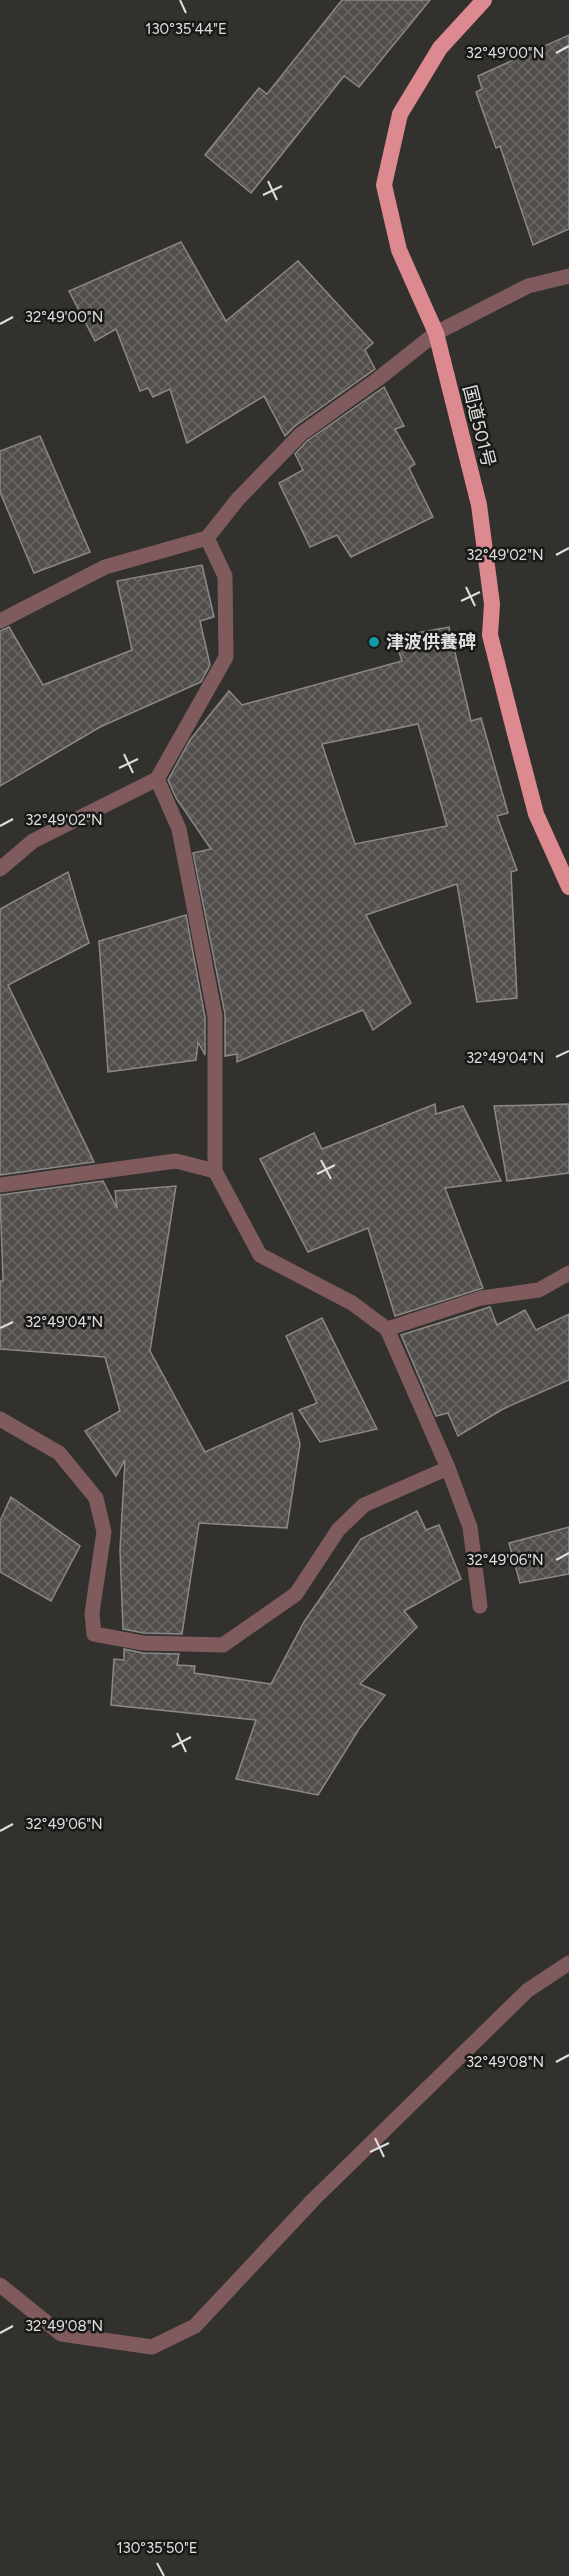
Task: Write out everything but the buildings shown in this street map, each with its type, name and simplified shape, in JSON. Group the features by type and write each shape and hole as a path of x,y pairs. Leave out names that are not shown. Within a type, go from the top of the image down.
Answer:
{"highway":[{"name":"国道501号","path":"484,0 440,48 400,114 384,185 399,250 436,333 479,506 492,604 490,636 536,814 569,887"}],"street":[{"path":"0,621 105,567 207,537 238,499 301,434 378,380 436,333 528,286 569,276"},
{"path":"0,869 33,841 157,779 226,657 225,576 207,537"},
{"path":"157,779 179,829 215,1016 215,1171 260,1255 352,1303 387,1329 470,1527 480,1606"},
{"path":"0,1185 176,1161 215,1171"},
{"path":"387,1329 481,1298 539,1290 569,1273"},
{"path":"0,1419 59,1452 96,1498 104,1532 92,1613 94,1634 143,1643 223,1645 296,1594 338,1530 364,1504 447,1468"},
{"path":"0,2285 61,2334 152,2347 195,2326 314,2199 520,1999 569,1963"}],"place":[{"name":"津波供養碑","path":"374,642"}]}
